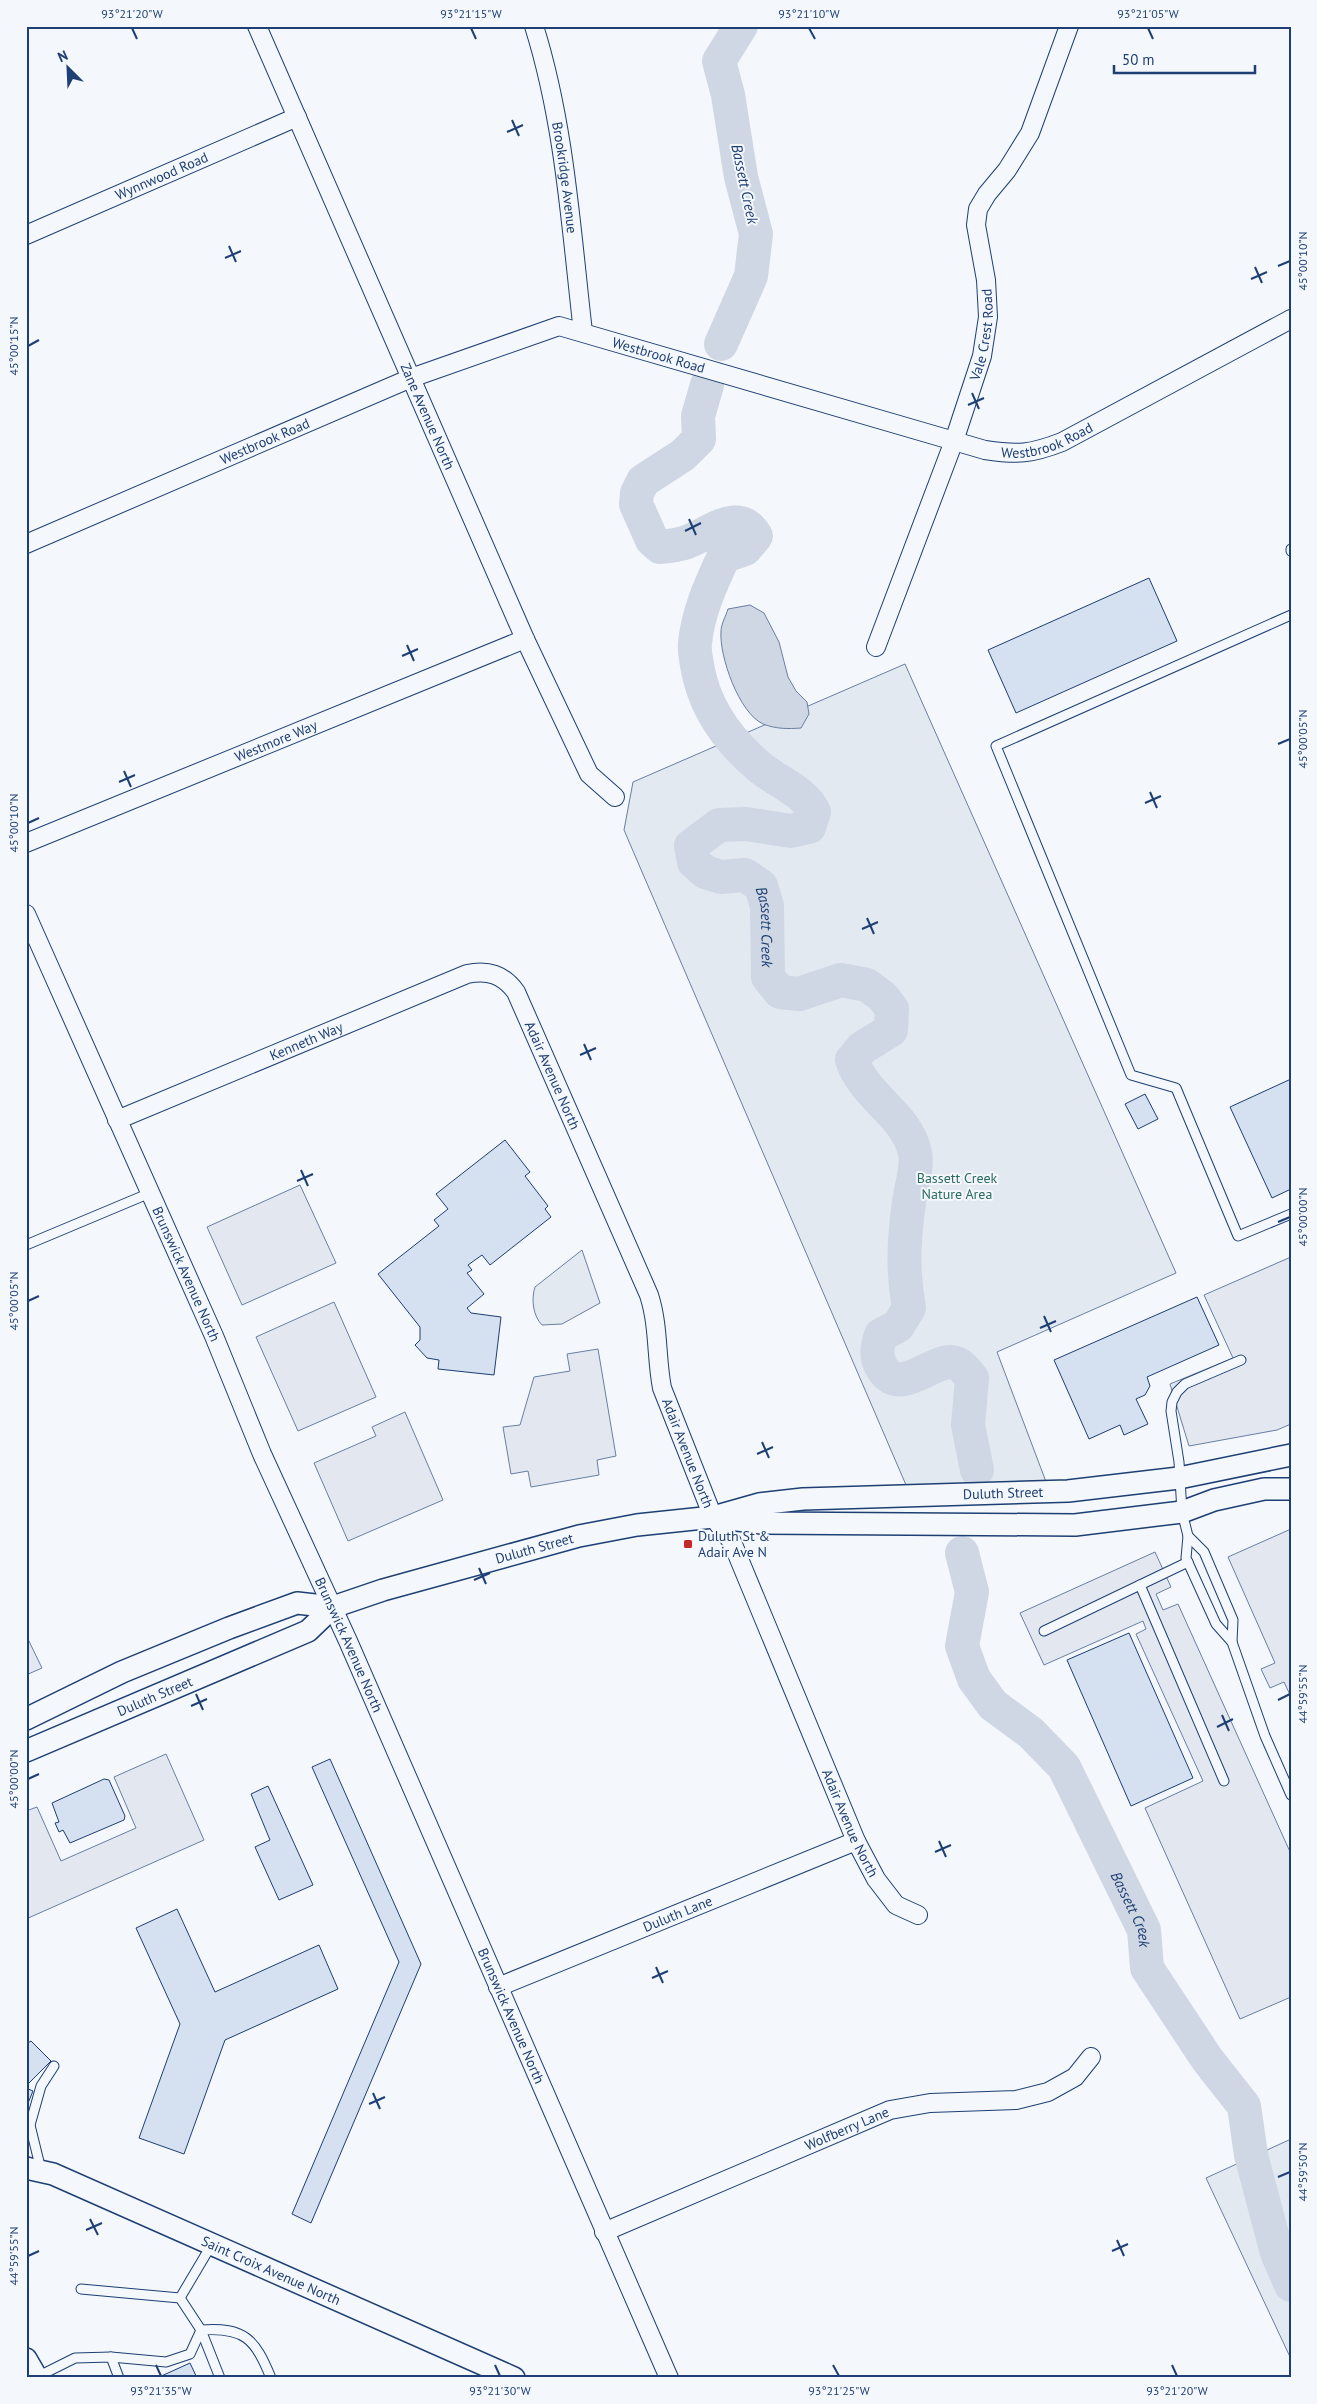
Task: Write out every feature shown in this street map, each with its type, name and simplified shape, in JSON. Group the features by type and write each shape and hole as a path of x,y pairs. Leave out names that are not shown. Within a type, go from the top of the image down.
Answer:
{"street":[{"name":"Zane Avenue North","path":"257,26 525,639 589,774 615,797"},
{"name":"Brookridge Avenue","path":"534,26 548,70 560,131 583,332"},
{"name":"Vale Crest Road","path":"876,648 954,441 982,356 988,317 986,280 976,225 978,209 987,194 1007,170 1030,133 1069,26"},
{"name":"Wynnwood Road","path":"26,235 297,117"},
{"name":"Westbrook Road","path":"26,544 412,378 559,326 985,450 1011,454 1036,452 1062,442 1291,319"},
{"name":"Westmore Way","path":"26,843 525,639"},
{"name":"Brunswick Avenue North","path":"26,914 214,1336 262,1454 333,1607 669,2378"},
{"name":"Kenneth Way","path":"117,1120 467,974 480,971 497,974"},
{"name":"Adair Avenue North","path":"497,974 508,980 516,992 649,1295 656,1322 659,1372 662,1388 713,1517 732,1542 856,1841 876,1879 896,1905 918,1915"},
{"name":"Duluth Street","path":"26,1751 308,1631 333,1607 383,1590 579,1536 637,1525 713,1517 759,1504 803,1499 1060,1492 1179,1478 1291,1455"},
{"name":"Duluth Street","path":"713,1517 762,1524 1075,1525 1182,1512 1214,1500 1264,1489 1291,1489"},
{"name":"Duluth Street","path":"26,1719 122,1672 237,1625 297,1603 333,1607"},
{"name":"Duluth Lane","path":"498,1987 856,1841"},
{"name":"Wolfberry Lane","path":"604,2232 890,2110 930,2103 1016,2100 1048,2092 1075,2077 1090,2056"},
{"name":"Saint Croix Avenue North","path":"34,2169 212,2244 514,2378"},
{"path":"26,2359 37,2378"}],"lane":[{"path":"1291,615 996,746 1131,1075 1176,1088 1238,1236 1291,1214"},
{"path":"26,1245 150,1192"},
{"path":"1232,1642 1216,1624 1186,1558 1188,1536 1182,1512 1179,1462 1171,1411 1176,1392 1185,1384 1240,1360"},
{"path":"1188,1536 1204,1552 1233,1620 1232,1642 1265,1736 1291,1795"},
{"path":"1044,1631 1188,1562"},
{"path":"1140,1584 1224,1781"},
{"path":"34,2169 28,2123 41,2086 54,2066"},
{"path":"180,2298 212,2244"},
{"path":"81,2289 180,2298"},
{"path":"180,2298 201,2330 220,2378"},
{"path":"201,2330 224,2328 252,2341 261,2351 272,2378"},
{"path":"37,2378 75,2358 110,2357 166,2362 190,2354 201,2330"},
{"path":"110,2357 119,2378"}],"green space":[{"name":"Bassett Creek Nature Area","path":"905,664 1176,1273 997,1352 1048,1487 906,1485 624,830 633,782"},
{"path":"582,1250 600,1303 562,1324 542,1325 534,1307 535,1287"},
{"path":"1291,2139 1291,2359 1206,2178"}],"shaded area":[{"path":"750,605 764,613 779,642 788,677 796,691 807,702 809,714 801,728 782,728 763,724 754,718 746,708 732,683 723,655 721,642 722,626 728,609"},
{"path":"300,1185 336,1263 242,1305 207,1227"},
{"path":"1291,1257 1291,1424 1277,1430 1189,1446 1170,1384 1233,1358 1204,1295"},
{"path":"334,1302 376,1397 298,1431 256,1337"},
{"path":"598,1349 616,1456 597,1460 599,1475 531,1487 528,1471 511,1474 503,1427 520,1425 534,1377 570,1371 567,1354"},
{"path":"405,1412 443,1500 348,1541 314,1463 376,1436 372,1427"},
{"path":"1291,1529 1291,1697 1284,1682 1270,1688 1261,1669 1275,1663 1228,1557"},
{"path":"1155,1552 1171,1587 1156,1594 1163,1610 1178,1604 1291,1854 1291,1997 1240,2019 1145,1808 1203,1781 1136,1634 1146,1629 1143,1621 1044,1665 1020,1613"},
{"path":"26,1635 42,1668 26,1675"},
{"path":"166,1754 204,1840 26,1919 26,1811 37,1807 61,1861 136,1828 114,1777"}],"building":[{"path":"1149,578 1177,641 1016,713 988,650"},
{"path":"1291,1079 1291,1189 1272,1198 1230,1107"},
{"path":"1145,1094 1158,1119 1138,1129 1125,1104"},
{"path":"505,1140 530,1172 525,1176 548,1206 545,1209 551,1217 490,1265 482,1255 468,1265 472,1270 467,1273 484,1294 467,1308 471,1313 501,1317 494,1375 438,1369 439,1360 427,1358 415,1345 420,1340 420,1327 378,1274 439,1226 434,1220 448,1209 436,1194"},
{"path":"1197,1297 1219,1345 1147,1377 1150,1386 1145,1395 1136,1399 1148,1424 1124,1435 1120,1425 1089,1439 1054,1360"},
{"path":"1129,1633 1193,1778 1131,1806 1067,1660"},
{"path":"330,1759 421,1964 311,2223 292,2214 399,1962 312,1767"},
{"path":"104,1779 109,1780 125,1816 124,1820 70,1843 63,1830 59,1832 55,1823 59,1822 52,1803"},
{"path":"268,1786 313,1885 279,1900 255,1847 270,1840 251,1794"},
{"path":"177,1909 215,1992 319,1945 338,1989 225,2040 184,2154 139,2138 180,2024 136,1928"},
{"path":"31,2041 51,2061 27,2085 26,2044"},
{"path":"26,2088 33,2091 26,2108"},
{"path":"190,2363 197,2378 157,2378"}],"waterway":[{"name":"Bassett Creek","path":"721,344 751,276 756,234 741,177 728,95 719,61 741,26"},
{"name":"Bassett Creek","path":"707,385 698,416 699,439 683,455 643,481 637,493 636,504 652,540 660,547 687,542 723,525 732,523 741,523 749,527 756,536 745,549 724,556 706,598 699,620 695,646 700,681 712,710 739,748 762,769 798,793 814,812 809,827 791,831 746,824 719,825 691,846 694,862 705,872 721,877 745,875 761,886 767,906 768,977 780,992 799,994 841,980 867,985 883,997 892,1009 891,1030 862,1048 852,1060 866,1085 903,1127 910,1139 916,1159 905,1242 905,1281 909,1308 898,1326 881,1335 878,1355 882,1368 889,1376 897,1379 906,1379 942,1363 951,1362 960,1366 968,1373 972,1378 968,1425 977,1470"},
{"name":"Bassett Creek","path":"962,1553 972,1592 962,1646 974,1679 993,1705 1031,1733 1064,1767 1144,1930 1147,1968 1207,2059 1244,2106 1251,2155 1277,2253 1291,2285"}],"place":[{"name":"Duluth St & Adair Ave N","path":"688,1544"}]}
